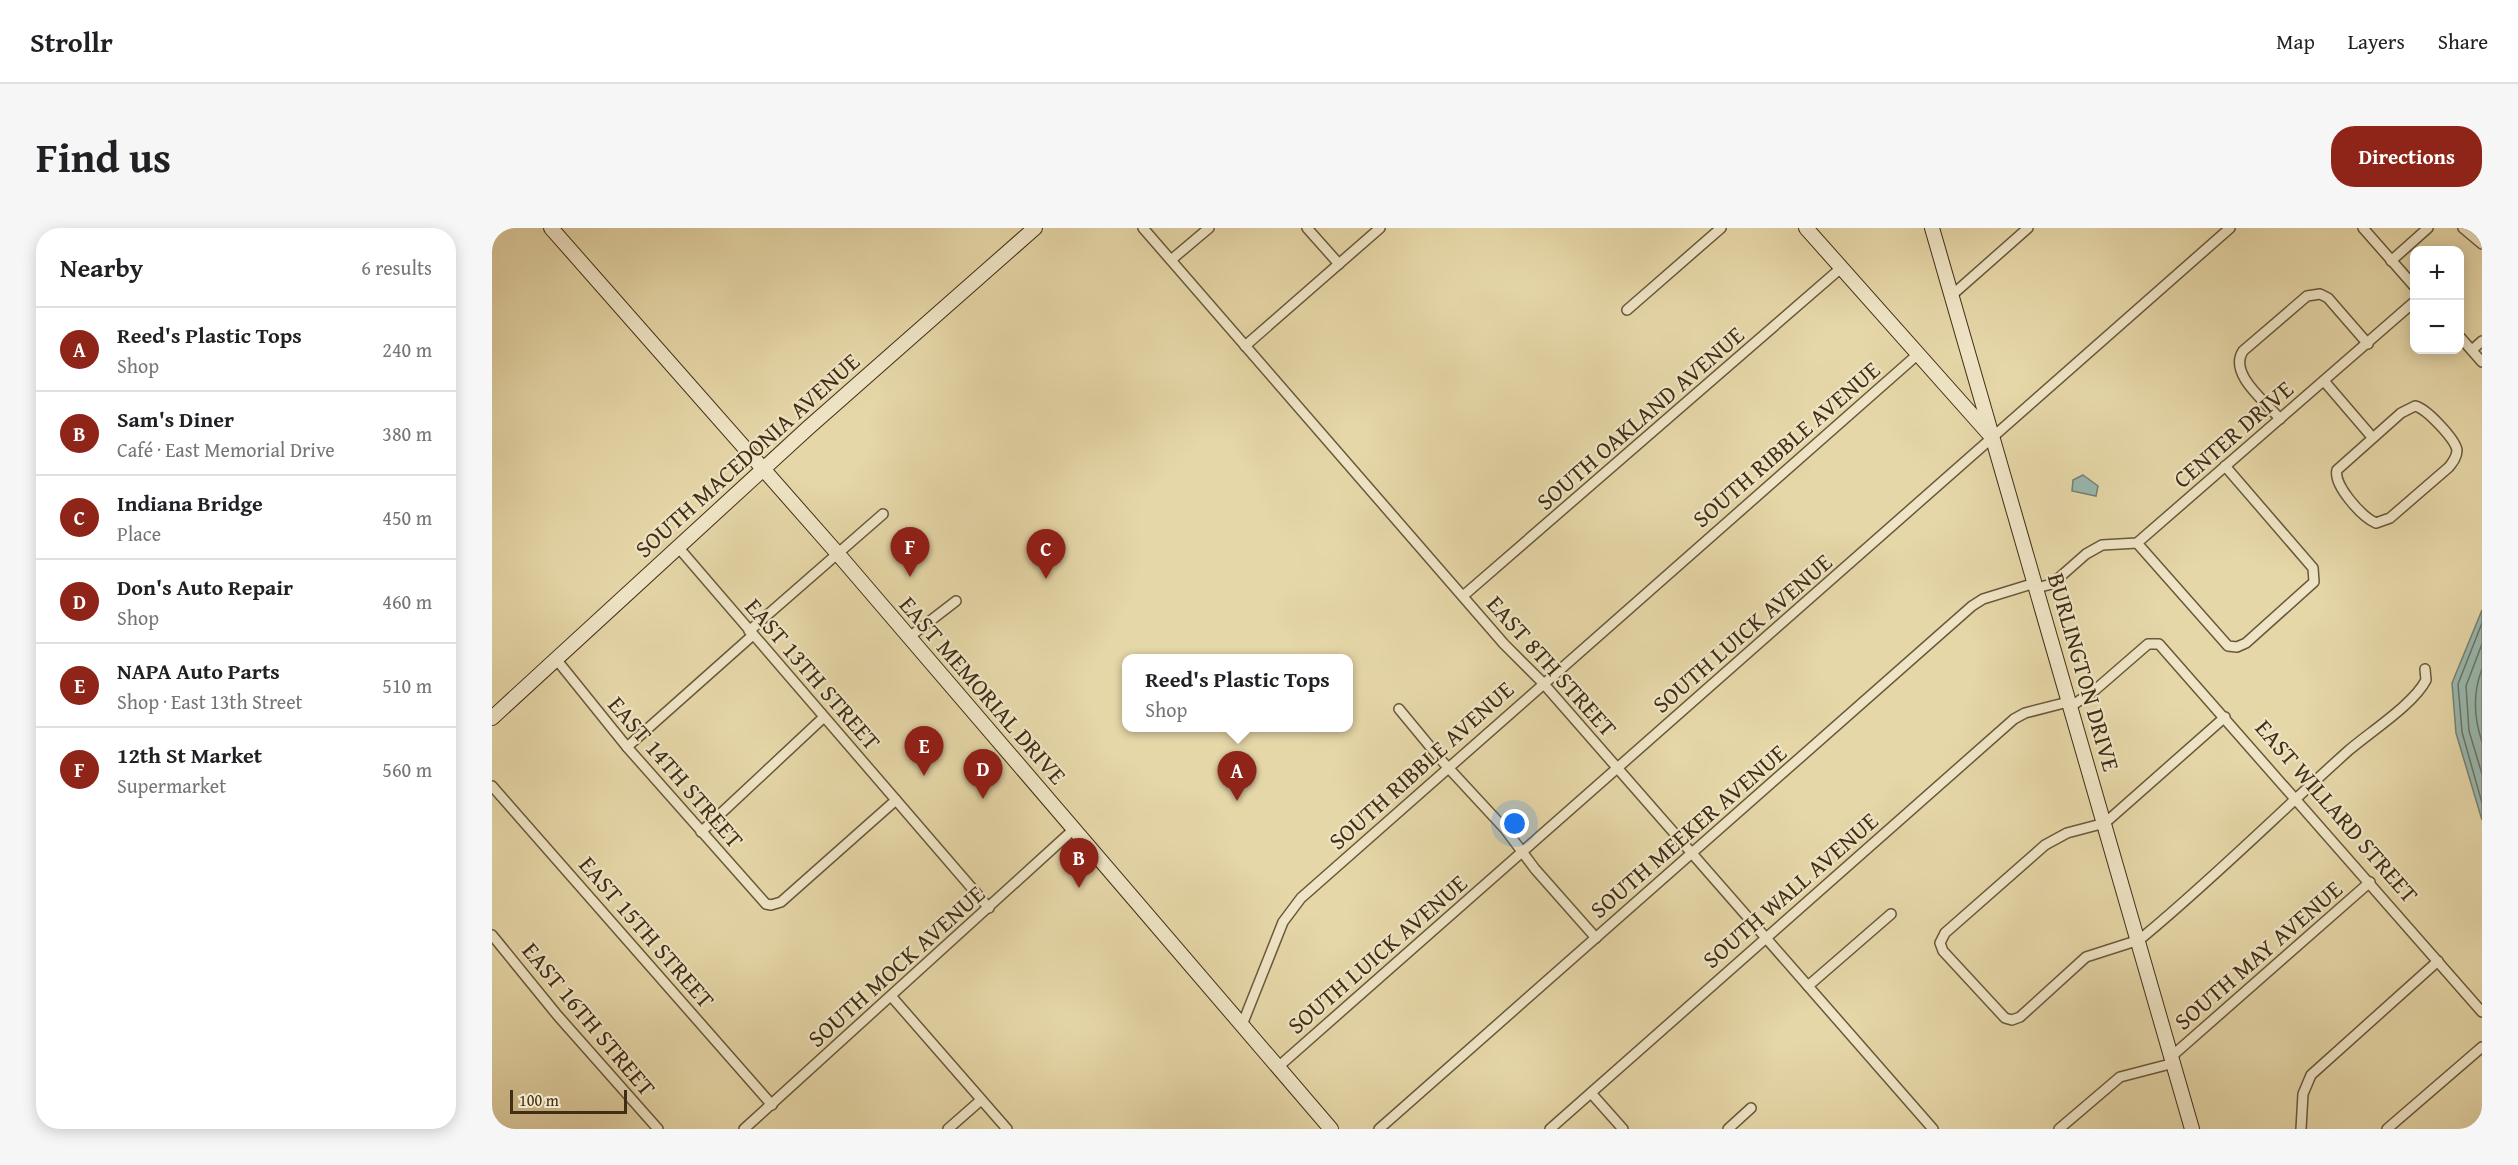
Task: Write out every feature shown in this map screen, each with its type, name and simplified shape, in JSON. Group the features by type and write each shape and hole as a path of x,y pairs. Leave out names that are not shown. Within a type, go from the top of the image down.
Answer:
{"street":[{"name":"EAST MEMORIAL DRIVE","path":"551,228 838,554 1331,1129"},
{"name":"SOUTH MACEDONIA AVENUE","path":"492,718 763,468 1035,228"},
{"name":"EAST 8TH STREET","path":"1143,228 1463,596 1618,768 1933,1129"},
{"path":"1171,261 1209,228"},
{"path":"1307,228 1339,264"},
{"path":"1245,346 1380,228"},
{"path":"1628,310 1721,228"},
{"path":"1806,228 1992,438"},
{"name":"BURLINGTON DRIVE","path":"1932,228 2192,1129"},
{"path":"1951,296 2028,228"},
{"name":"SOUTH LUICK AVENUE","path":"1278,1067 2230,228"},
{"path":"2363,228 2410,281"},
{"path":"2391,261 2428,228"},
{"path":"2463,228 2482,244"},
{"name":"SOUTH OAKLAND AVENUE","path":"1463,596 1841,268"},
{"path":"2280,418 2242,374 2239,360 2243,351 2307,296 2316,293 2325,296 2368,344"},
{"name":"CENTER DRIVE","path":"2137,543 2410,306"},
{"path":"2464,341 2482,362"},
{"path":"2472,350 2482,341"},
{"name":"SOUTH RIBBLE AVENUE","path":"1242,1025 1290,908 1917,355"},
{"path":"2324,381 2372,437"},
{"path":"2415,406 2426,410 2452,440 2457,451 2449,467 2390,518 2379,524 2366,518 2336,479 2340,465 2372,437 2409,407 2415,406"},
{"path":"2137,543 2228,646 2237,647 2246,643 2312,585 2315,572 2225,466"},
{"path":"627,747 883,514"},
{"name":"SOUTH MEEKER AVENUE","path":"1378,1129 1979,601 2035,586 2052,584 2102,545 2137,543"},
{"name":"EAST 13TH STREET","path":"678,547 989,908"},
{"path":"908,638 956,601"},
{"name":"SOUTH WALL AVENUE","path":"1550,1129 2014,719 2025,713 2069,705 2095,690 2143,647 2155,643"},
{"name":"EAST WILLARD STREET","path":"2155,643 2163,647 2297,798 2482,1012"},
{"name":"EAST 14TH STREET","path":"556,659 627,747 701,832 762,901 771,905 781,902 896,800"},
{"path":"2225,717 2105,823 2067,833 2034,852 1945,933 1940,941 1943,951 2005,1018 2012,1020 2020,1017 2086,957 2139,940 2233,860 2297,798 2415,696 2426,680 2425,669"},
{"path":"1399,709 1524,851 1535,869 1596,938"},
{"path":"701,832 824,717"},
{"name":"EAST 15TH STREET","path":"492,786 772,1105"},
{"name":"SOUTH MOCK AVENUE","path":"744,1129 1073,830"},
{"name":"SOUTH MAY AVENUE","path":"2059,1129 2120,1077 2173,1060 2370,882"},
{"path":"1808,986 1891,914"},
{"name":"EAST 16TH STREET","path":"492,935 558,1016 658,1129"},
{"path":"2301,1129 2303,1094 2311,1075 2438,961"},
{"path":"891,996 1007,1129"},
{"path":"2387,1129 2482,1047"},
{"path":"1591,1092 1623,1129"},
{"path":"948,1129 981,1100"},
{"path":"1728,1129 1751,1108"}],"water":[{"path":"2083,475 2098,486 2096,496 2072,491 2073,480"},
{"path":"2482,610 2482,820 2456,733 2452,683"}],"place":[{"name":"12th St Market","path":"910,577"},
{"name":"Indiana Bridge","path":"1046,579"},
{"name":"NAPA Auto Parts","path":"924,776"},
{"name":"Don's Auto Repair","path":"983,799"},
{"name":"Reed's Plastic Tops","path":"1237,801"},
{"name":"Sam's Diner","path":"1079,888"}]}
